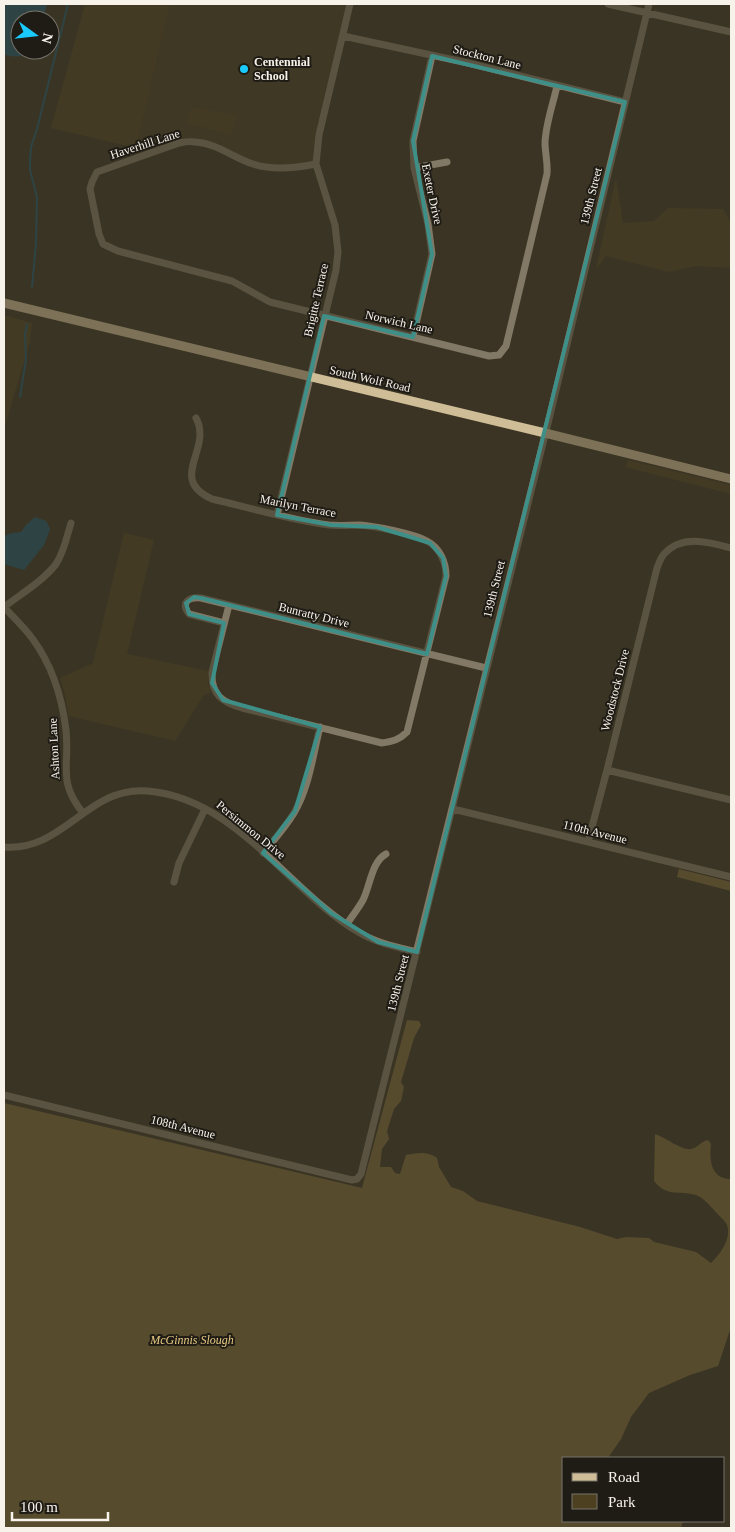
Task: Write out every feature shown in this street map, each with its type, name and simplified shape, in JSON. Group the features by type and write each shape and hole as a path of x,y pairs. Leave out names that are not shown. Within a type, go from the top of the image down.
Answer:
{"main road":[{"name":"South Wolf Road","path":"4,304 545,432 731,479"}],"street":[{"name":"Brigitte Terrace","path":"277,515 336,270 338,252 335,225 316,164 319,135 350,4"},
{"path":"608,4 731,32"},
{"name":"139th Street","path":"357,1179 363,1167 453,809 649,4"},
{"name":"Stockton Lane","path":"343,36 625,102"},
{"name":"Exeter Drive","path":"413,337 432,254 428,224 414,168 413,141 414,129 432,56"},
{"name":"Norwich Lane","path":"97,172 90,189 99,234 103,244 118,252 232,281 270,302 490,356 499,355 506,346 547,174 546,132 557,86"},
{"name":"Haverhill Lane","path":"97,172 179,143 194,142 208,144 255,165 291,168 316,164"},
{"path":"414,168 448,162"},
{"name":"Marilyn Terrace","path":"196,418 200,425 200,435 192,481 196,489 203,495 212,499 277,515 330,526 362,525 419,537 430,543 439,552 443,558 446,570 407,732 400,739 392,742 382,743 230,705 216,693 212,683 212,672 229,605"},
{"path":"4,607 42,578 56,564 63,550 71,523"},
{"name":"Woodstock Drive","path":"588,842 657,568 663,554 684,543 695,541 709,542 731,548"},
{"name":"Bunratty Drive","path":"224,623 189,614 186,610 188,599 194,597 229,605 486,668"},
{"name":"Ashton Lane","path":"4,607 31,636 52,672 59,692 66,732 66,776 69,791 74,803 83,813"},
{"path":"263,853 283,830 305,790 320,728"},
{"path":"607,770 731,800"},
{"name":"Persimmon Drive","path":"4,847 17,848 50,837 104,799 118,794 132,791 148,791 168,795 206,808 232,826 332,913 360,933 378,942 417,952"},
{"path":"174,882 182,856 206,808"},
{"name":"110th Avenue","path":"453,809 731,877"},
{"path":"347,924 362,901 378,860 386,854"},
{"name":"108th Avenue","path":"4,1095 352,1180 357,1179"}],"highlighted area":[{"path":"432,56 625,102 417,952 378,942 331,913 263,853 295,811 320,727 223,700 212,683 224,623 189,614 186,603 194,597 201,598 427,654 446,576 443,558 430,543 377,527 331,525 277,515 324,316 413,337 432,254 413,141"}],"shaded area":[{"name":"Centennial School","path":"170,4 348,4 314,163 291,167 255,164 194,140 134,156"}],"green space":[{"path":"85,4 170,4 136,148 51,128"},
{"path":"191,107 236,115 232,135 187,123"},
{"path":"616,178 623,223 654,221 668,208 723,209 731,223 731,268 695,266 669,272 606,256 596,269"},
{"path":"4,315 32,323 30,342 4,429"},
{"path":"628,460 731,485 731,494 625,467"},
{"path":"124,533 154,540 127,654 208,671 208,683 211,692 203,696 175,741 69,716 60,678 93,663"},
{"path":"679,869 731,882 731,891 677,877"},
{"name":"McGinnis Slough","path":"407,1020 419,1021 421,1025 414,1038 401,1082 404,1087 401,1101 394,1109 387,1131 389,1139 382,1149 380,1167 391,1167 395,1173 400,1174 406,1155 430,1154 437,1158 439,1167 451,1187 463,1191 477,1201 580,1227 617,1239 626,1237 649,1238 654,1242 696,1252 711,1263 718,1256 727,1241 728,1230 723,1219 699,1196 669,1192 654,1181 655,1134 687,1149 708,1140 711,1144 710,1156 715,1172 719,1176 731,1179 731,1327 718,1366 690,1375 649,1393 631,1417 621,1439 609,1457 562,1457 562,1522 683,1522 681,1528 4,1528 4,1103 362,1188"}],"water":[{"path":"4,4 47,4 46,10 10,10 10,56 4,55"},
{"path":"35,517 46,521 50,529 44,545 24,570 4,564 4,536 21,532"}],"waterway":[{"path":"32,287 36,243 37,197 30,170 31,147 68,4"},
{"path":"20,397 26,359 25,334 27,324"}],"place":[{"name":"Centennial School","path":"244,69"}]}
